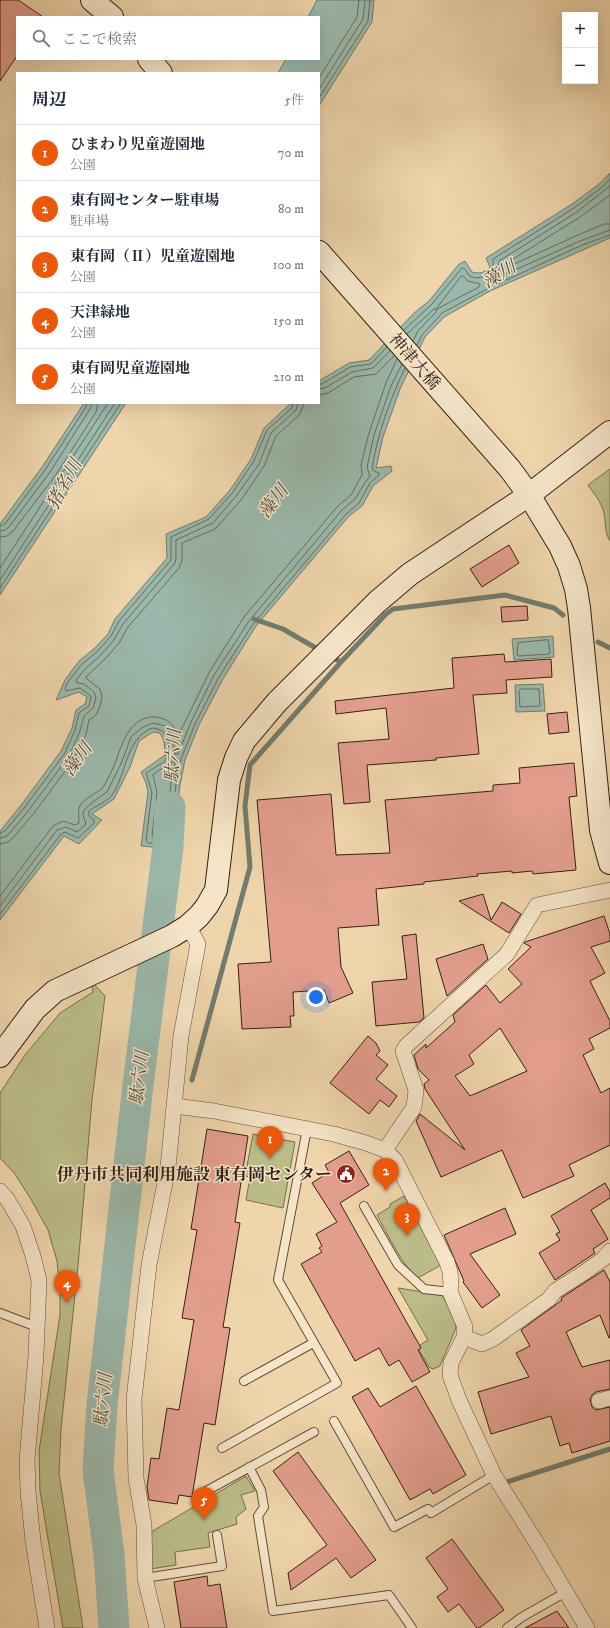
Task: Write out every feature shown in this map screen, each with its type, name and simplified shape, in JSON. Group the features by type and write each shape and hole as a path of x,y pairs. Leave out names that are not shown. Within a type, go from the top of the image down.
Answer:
{"street":[{"path":"92,0 111,16"},
{"path":"150,60 160,72"},
{"name":"神津大橋","path":"320,253 510,469 529,495 560,546 569,566 576,589 579,608 602,830 610,863"},
{"path":"0,1056 35,1009 55,991 180,931 207,906 216,890 229,780 236,758 244,741 283,697 377,602 410,574 529,495 610,432"},
{"path":"385,1150 414,1107 416,1090 403,1051 406,1046 506,954 537,905 610,890"},
{"path":"157,1628 145,1578 144,1525 136,1478 134,1399 149,1265 168,1167 181,1036 198,944 180,931"},
{"path":"174,1106 214,1111 334,1134 385,1150 395,1160 402,1171 447,1262 451,1278 450,1292 465,1327 464,1337 451,1363 450,1375 459,1400 494,1476 587,1628"},
{"path":"0,1191 7,1199 23,1226 39,1280 27,1460 28,1491 33,1541 47,1628"},
{"path":"464,1337 482,1344 494,1340 548,1299 555,1291 603,1259 610,1251"}],"lane":[{"path":"222,1448 337,1383 278,1280 307,1129"},
{"path":"364,1206 398,1266 424,1289 450,1292"},
{"path":"0,1313 37,1327"},
{"path":"244,1381 313,1342"},
{"path":"334,1422 394,1527 428,1508 431,1513 494,1476"},
{"path":"199,1495 314,1432"},
{"path":"249,1467 261,1490 263,1501 264,1507 258,1516 273,1611 389,1595 412,1628"},
{"path":"145,1578 222,1566 217,1535"},
{"path":"507,1628 566,1592"}],"green space":[{"path":"610,469 610,541 606,533 602,507 598,498 588,485"},
{"path":"91,981 105,996 92,1100 78,1266 61,1429 59,1473 83,1628 63,1628 40,1491 39,1451 60,1315 60,1290 57,1261 48,1230 32,1201 15,1174 0,1158 0,1093 25,1055 60,1013 93,992"},
{"path":"253,1134 295,1142 283,1208 246,1200 250,1177 245,1176"},
{"path":"404,1196 441,1265 418,1278 413,1274 402,1259 377,1215 390,1207 390,1204"},
{"path":"398,1288 442,1295 455,1320 456,1328 440,1366 433,1369 429,1367 417,1347 428,1340"},
{"path":"246,1476 255,1491 241,1495 246,1509 236,1517 237,1524 208,1533 210,1547 175,1552 176,1565 150,1569 146,1535"}],"water":[{"path":"317,0 374,0 372,22 320,104 320,72 279,72 285,60 320,60 320,16 309,16"},
{"name":"藻川","path":"610,173 610,238 490,291 444,317 425,337 400,389 383,437 376,468 391,466 392,471 373,486 362,506 349,516 256,626 223,679 199,725 185,760 180,785 172,849 141,846 148,792 141,772 165,755 164,741 160,733 153,732 139,741 130,767 114,799 92,814 102,820 79,844 64,836 0,920 0,831 61,751 72,728 76,710 85,704 87,697 79,692 56,700 65,680 79,661 95,648 108,634 115,619 167,558 166,534 206,517 230,490 251,459 264,428 290,404 320,404 320,380 349,363 369,360 414,313 429,301 459,264 465,261 472,272 479,273 486,271 490,267 486,258 572,204 598,185"},
{"name":"猪名川","path":"83,404 125,404 0,595 0,524 42,467"},
{"path":"553,636 554,657 514,660 512,639"},
{"path":"543,684 545,711 516,712 515,685"}],"building":[{"path":"0,0 18,0 42,16 16,16 16,57 0,81"},
{"path":"509,545 519,563 482,587 470,569"},
{"path":"527,606 528,620 502,622 501,607"},
{"path":"504,654 505,662 551,659 552,677 506,680 507,693 473,695 479,754 436,758 436,760 367,765 370,802 344,804 338,743 389,739 386,708 336,714 335,701 454,688 452,658"},
{"path":"567,712 569,732 549,734 547,714"},
{"path":"574,763 577,796 569,797 576,870 533,874 532,871 512,873 512,871 477,874 478,876 376,889 379,925 338,928 341,967 353,993 329,1003 324,990 293,992 294,1016 290,1016 291,1027 242,1029 238,964 271,962 257,800 331,794 336,855 390,853 385,800 493,791 493,785 520,783 519,768"},
{"path":"483,894 491,920 502,902 521,914 509,933 459,901"},
{"path":"604,916 610,934 610,941 591,947 605,973 590,981 610,1021 610,1028 589,1039 594,1049 583,1055 601,1093 610,1088 610,1145 569,1165 574,1176 523,1198 502,1150 441,1177 416,1121 420,1114 465,1150 425,1089 424,1084 429,1080 418,1069 414,1055 426,1044 426,1048 455,1022 453,1015 486,985 500,1003 522,984 508,969 531,947 524,943","holes":["500,1028 527,1071 470,1096 455,1076 474,1064 469,1055"]},
{"path":"416,934 424,1018 419,1022 376,1026 372,982 407,979 402,936"},
{"path":"483,944 488,959 447,996 436,959"},
{"path":"368,1036 376,1043 380,1051 376,1055 388,1065 376,1079 397,1096 389,1107 380,1100 369,1114 330,1083"},
{"path":"207,1129 248,1136 235,1222 240,1223 223,1327 230,1328 215,1425 204,1423 192,1497 179,1495 177,1504 149,1500 147,1487 151,1458 159,1459 167,1408 179,1410 194,1320 182,1318 197,1230 191,1229"},
{"path":"349,1151 369,1185 340,1203 421,1348 418,1350 430,1372 412,1382 399,1360 389,1366 379,1348 355,1361 301,1264 322,1252 319,1248 322,1246 316,1234 337,1222 312,1183 329,1172 325,1165"},
{"path":"605,1183 610,1192 610,1198 591,1210 608,1239 593,1249 595,1253 555,1280 539,1253 560,1240 556,1234 560,1232 551,1216"},
{"path":"505,1208 516,1234 470,1254 500,1295 482,1308 463,1282 464,1281 444,1235"},
{"path":"604,1270 610,1282 610,1338 600,1315 566,1332 582,1367 610,1360 610,1389 596,1392 590,1399 592,1407 596,1410 610,1407 610,1441 572,1453 569,1443 560,1446 551,1416 491,1434 478,1392 529,1377 516,1353 530,1346 521,1330 562,1300 561,1298"},
{"path":"416,1386 466,1475 433,1494 430,1489 410,1500 352,1397 368,1388 380,1407"},
{"path":"298,1452 376,1560 351,1578 336,1558 291,1590 288,1573 327,1545 273,1471"},
{"path":"452,1539 504,1610 479,1628 477,1628 459,1604 448,1612 437,1597 448,1589 426,1558"},
{"path":"207,1576 208,1586 220,1584 227,1628 181,1628 174,1582"},
{"path":"557,1611 569,1628 525,1628"}],"waterway":[{"path":"330,656 341,662 386,614 393,609 505,595 554,608 563,615"},
{"path":"254,619 283,629 321,651"},
{"path":"598,642 610,648"},
{"path":"192,1080 250,867 245,806 250,765 341,662"},
{"name":"駄六川","path":"114,1628 109,1555 98,1470 102,1405 138,1085 168,847 170,807"},
{"path":"507,1482 610,1449"}],"place":[{"name":"ひまわり児童遊園地","path":"270,1159"},
{"name":"伊丹市共同利用施設 東有岡センター","path":"346,1174"},
{"name":"東有岡センター駐車場","path":"386,1191"},
{"name":"東有岡（Ⅱ）児童遊園地","path":"407,1236"},
{"name":"天津緑地","path":"67,1303"},
{"name":"東有岡児童遊園地","path":"204,1520"}]}
